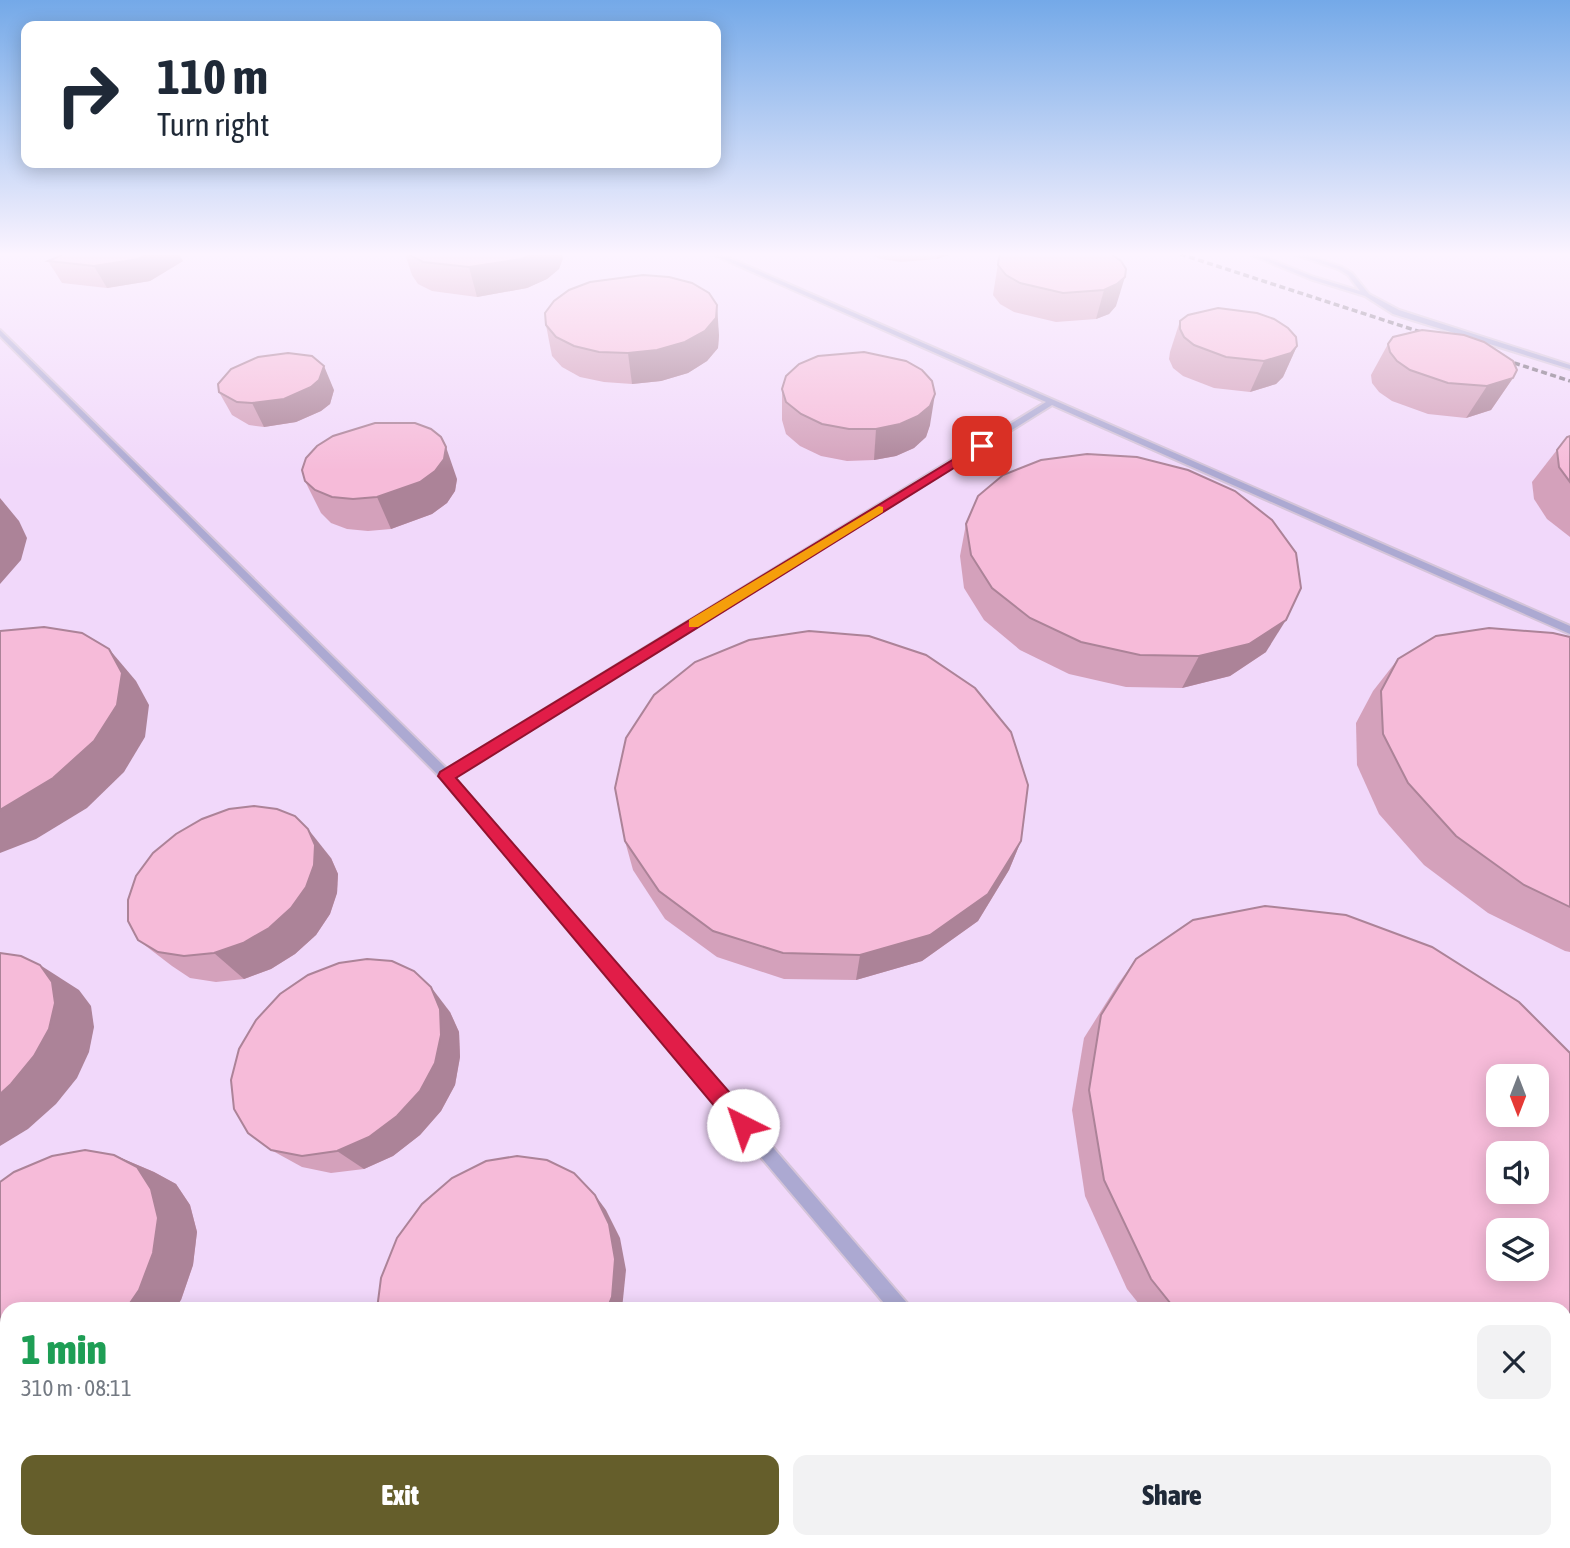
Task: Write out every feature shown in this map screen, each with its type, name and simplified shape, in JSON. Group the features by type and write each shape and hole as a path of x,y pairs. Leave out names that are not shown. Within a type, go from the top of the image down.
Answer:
{"lane":[{"path":"879,326 1570,629"},
{"path":"1441,326 1570,367"},
{"path":"0,332 446,776 895,1302"},
{"path":"446,776 1052,402"}],"shaded area":[{"path":"0,326 1570,326 1570,1302 0,1302"}],"building":[{"path":"547,326 709,326 685,342 657,350 628,353 599,352 574,346 556,337"},
{"path":"1180,326 1285,326 1296,337 1297,346 1291,353 1264,361 1226,357 1194,345 1184,337"},
{"path":"1422,330 1464,335 1484,342 1513,361 1517,370 1513,378 1487,386 1448,383 1410,370 1397,361 1388,344 1393,337"},
{"path":"864,352 906,361 922,370 932,381 935,394 930,406 918,416 900,424 876,429 849,429 822,424 801,414 786,402 782,389 786,376 799,364 818,356"},
{"path":"288,353 312,356 324,366 319,380 311,387 284,399 252,403 237,402 219,392 218,384 231,369 258,357"},
{"path":"375,423 415,423 431,429 441,437 446,447 444,459 435,471 420,482 377,497 332,497 315,490 305,481 302,470 306,458 317,446 333,436"},
{"path":"1570,436 1570,482 1559,467 1557,450"},
{"path":"1087,454 1137,457 1188,470 1235,491 1272,520 1296,553 1301,588 1286,620 1249,644 1199,656 1140,655 1081,642 1030,618 992,588 971,555 966,524 978,496 1003,475 1041,460"},
{"path":"44,627 82,633 109,649 122,673 117,705 94,741 53,778 0,810 0,631"},
{"path":"1489,628 1570,637 1570,907 1524,885 1456,836 1408,783 1383,734 1381,691 1398,659 1436,636"},
{"path":"809,631 869,636 926,655 975,688 1011,732 1028,785 1021,841 988,894 930,935 860,955 783,953 713,931 659,891 625,841 615,788 626,738 654,695 695,662 749,640"},
{"path":"254,806 277,809 295,816 308,829 315,845 314,865 306,887 291,908 269,928 243,943 214,953 184,956 158,952 138,940 128,921 128,900 136,876 153,853 176,834 202,819 229,809"},
{"path":"1265,906 1346,915 1432,947 1519,1002 1570,1053 1570,1302 1169,1302 1151,1279 1104,1180 1089,1090 1101,1015 1136,959 1193,920"},
{"path":"0,953 21,956 40,965 52,982 55,1003 49,1029 34,1056 0,1094"},
{"path":"367,959 392,961 414,971 431,987 440,1009 441,1035 435,1063 420,1091 397,1116 369,1137 337,1151 302,1156 271,1150 248,1133 234,1109 231,1080 239,1049 256,1020 280,994 308,975 339,963"},
{"path":"85,1150 114,1155 137,1167 151,1189 158,1218 153,1253 139,1290 131,1302 0,1302 0,1182 14,1172 52,1156"},
{"path":"517,1156 547,1160 574,1173 595,1195 609,1224 615,1259 610,1302 378,1302 381,1278 397,1238 422,1204 452,1178 486,1161"}],"railway":[{"path":"1403,326 1436,337"},
{"path":"1496,357 1570,381"}],"slow traffic":[{"path":"693,624 879,509"}],"route":[{"path":"743,1125 446,776 982,446"}]}
